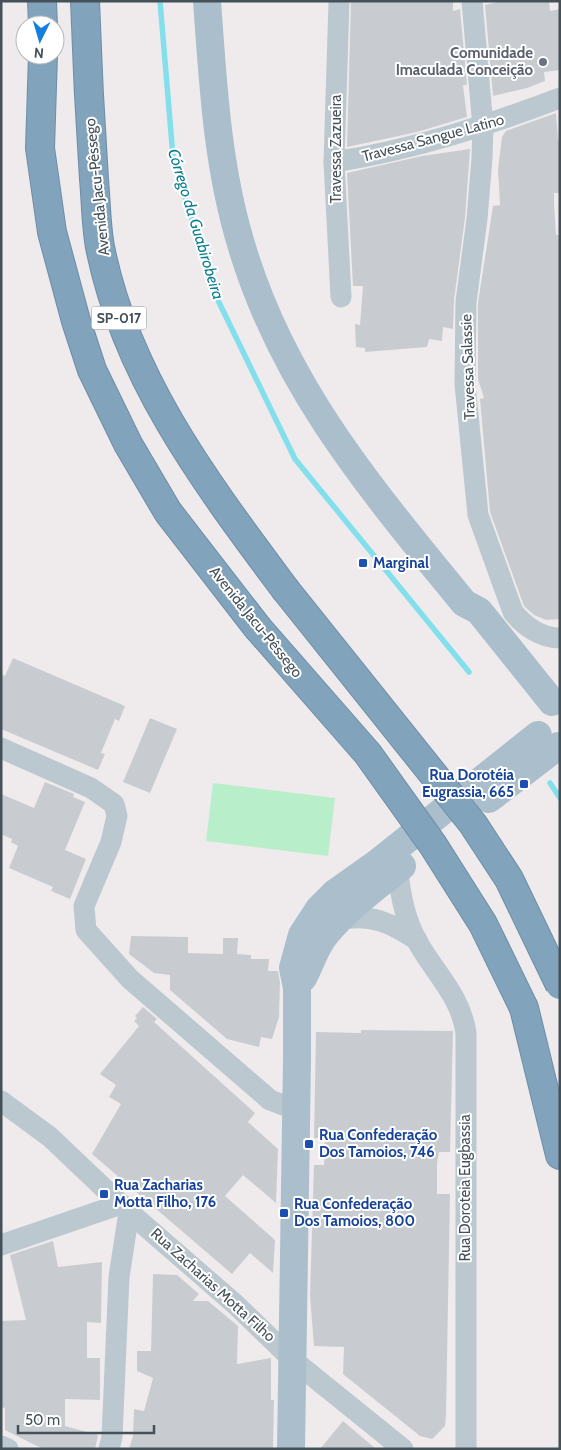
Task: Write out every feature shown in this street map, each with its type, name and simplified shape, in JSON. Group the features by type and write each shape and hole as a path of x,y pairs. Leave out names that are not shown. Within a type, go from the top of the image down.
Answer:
{"highway":[{"path":"42,1 43,15"},
{"name":"Avenida Jacu-Pêssego","path":"85,1 89,118 100,246 123,331 158,405 208,485 285,589 473,824 509,879 560,985"},
{"name":"Avenida Jacu-Pêssego","path":"43,65 40,148 52,232 76,321 92,370 128,444 168,512 257,627 368,754 433,845 483,924 524,1008 560,1155"}],"main road":[{"path":"207,1 213,91 224,167 241,244 261,300 286,357 320,417 363,477 464,603 467,617 553,718"},
{"path":"297,988 314,953 339,920 398,870 553,718"},
{"path":"291,1449 294,1360 297,988 293,968 302,936 319,909 336,894 376,864 553,718"}],"street":[{"name":"Travessa Zazueira","path":"338,1 334,162 341,297"},
{"name":"Travessa Salassie","path":"472,1 483,128 477,219 466,302 464,340 465,384 478,515 513,612 521,622 532,630 560,638"},
{"name":"Travessa Sangue Latino","path":"334,162 392,152 483,128 560,98"},
{"path":"1,748 91,788 114,804 117,816 111,842 84,906 86,930 130,979 270,1100 296,1110"},
{"name":"Rua Doroteia Eugbassia","path":"398,870 401,899 417,940 459,1004 466,1032 466,1449"},
{"name":"Rua Doroteia Eugbassia","path":"339,920 358,916 370,918 396,926 417,940"},
{"name":"Rua Zacharias Motta Filho","path":"1,1101 50,1137 125,1208 235,1304 294,1360 403,1449"},
{"path":"1,1245 125,1208 119,1277 112,1437 109,1449"},
{"path":"1,1446 8,1449"}],"green space":[{"path":"213,783 335,798 328,856 206,841"}],"building":[{"path":"351,1 453,1 453,11 460,9 467,85 463,85 467,117 417,132 347,147"},
{"path":"502,1 549,1 550,11 560,9 560,70 544,72 545,81 527,88 493,96 485,5"},
{"path":"556,113 558,140 560,140 560,193 554,193 554,203 556,235 560,235 560,619 546,620 534,615 524,606 490,512 480,399 484,398 478,379 478,303 493,206 500,205 498,170 502,137 506,131"},
{"path":"470,149 465,218 454,300 453,329 443,327 442,341 429,339 427,347 365,352 365,348 356,347 355,324 360,325 363,286 353,286 347,173 422,156"},
{"path":"13,658 125,706 119,721 115,719 101,753 105,754 98,770 1,729 1,674 5,676"},
{"path":"150,718 177,729 150,793 123,782"},
{"path":"45,782 74,794 73,797 85,802 65,850 86,859 70,899 51,891 53,887 9,868 18,846 11,842 12,839 1,834 1,794 34,808"},
{"path":"131,936 188,937 188,953 223,954 223,938 238,938 237,954 251,955 251,959 269,959 268,971 278,971 280,982 279,1017 272,1039 261,1037 259,1047 227,1039 170,990 170,975 154,973 129,954"},
{"path":"143,1007 157,1019 154,1022 255,1113 248,1122 278,1149 276,1203 243,1175 225,1196 275,1240 273,1273 250,1253 232,1274 92,1154 121,1104 109,1097 116,1085 100,1074 139,1026 134,1021 137,1018 135,1016"},
{"path":"361,1030 453,1031 450,1152 439,1152 437,1163 437,1194 450,1194 446,1413 445,1426 432,1439 420,1436 343,1374 344,1347 314,1346 310,1296 314,1165 324,1165 325,1138 314,1138 316,1032 361,1033"},
{"path":"53,1241 58,1267 102,1262 101,1323 87,1322 87,1358 100,1358 100,1400 65,1399 65,1426 98,1435 95,1449 43,1449 5,1430 5,1408 1,1407 1,1321 26,1320 10,1255"},
{"path":"153,1274 177,1275 199,1294 193,1301 208,1301 238,1326 237,1364 271,1358 271,1400 274,1400 273,1449 129,1449 133,1436 134,1409 144,1411 153,1378 137,1371 137,1351 151,1351"},
{"path":"343,1421 376,1449 320,1449"}],"waterway":[{"name":"Córrego da Guabirobeira","path":"160,1 173,157 213,290 295,459 469,672"},
{"name":"Córrego da Guabirobeira","path":"550,783 560,798"}],"place":[{"name":"Comunidade Imaculada Conceição","path":"543,62"},
{"name":"Marginal","path":"363,563"},
{"name":"Rua Dorotéia Eugrassia, 665","path":"524,784"},
{"name":"Rua Confederação Dos Tamoios, 746","path":"309,1144"},
{"name":"Rua Zacharias Motta Filho, 176","path":"104,1194"},
{"name":"Rua Confederação Dos Tamoios, 800","path":"284,1213"}]}
